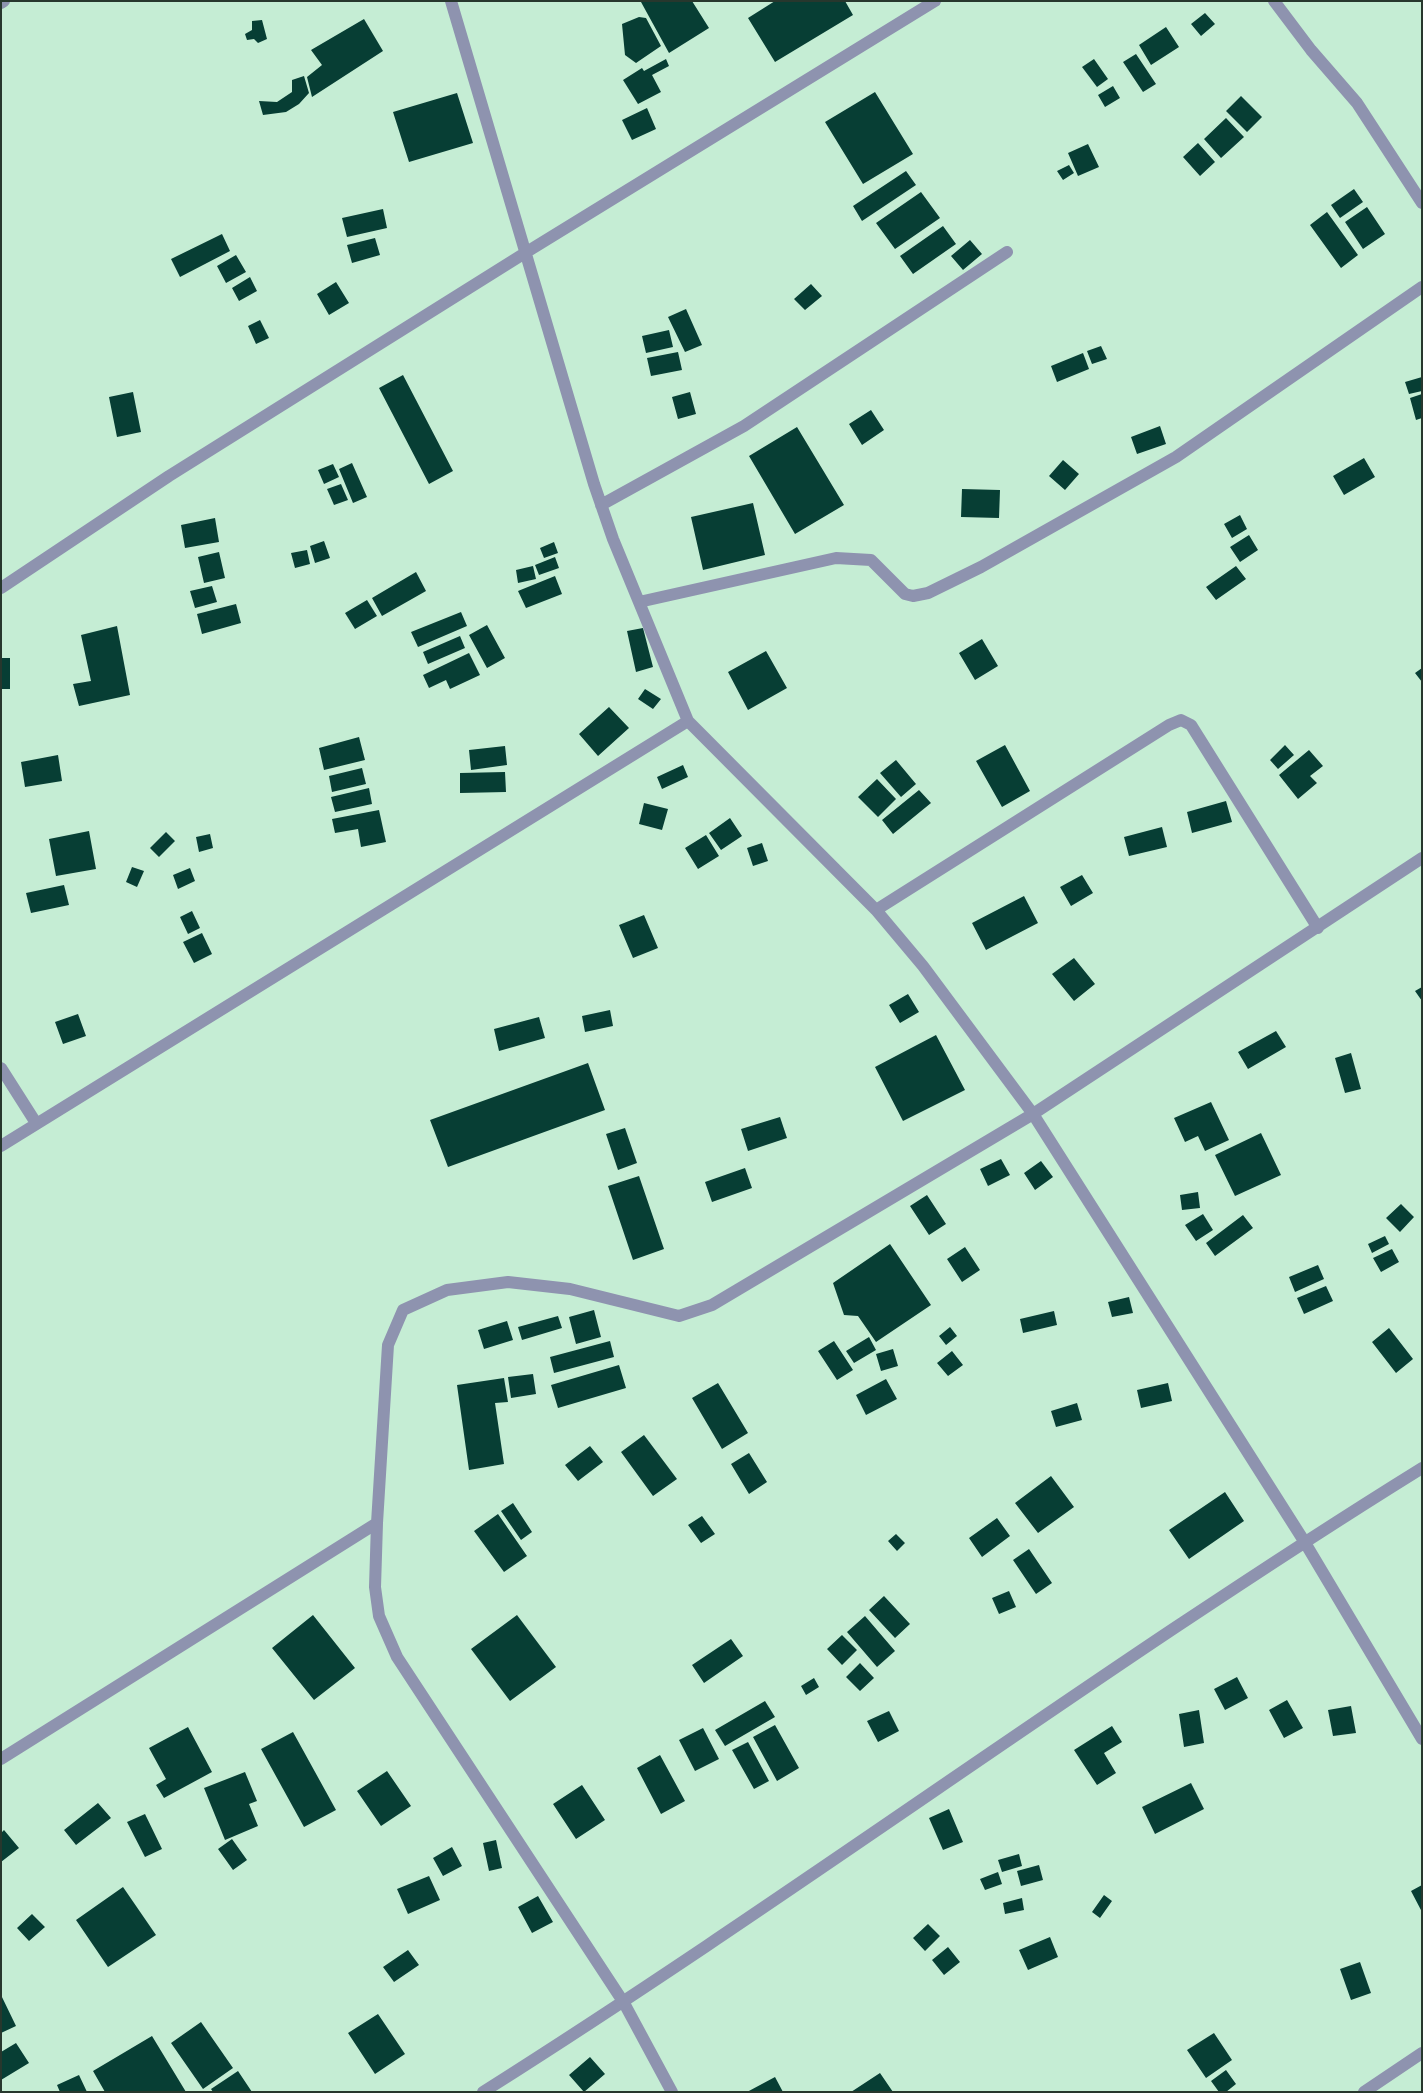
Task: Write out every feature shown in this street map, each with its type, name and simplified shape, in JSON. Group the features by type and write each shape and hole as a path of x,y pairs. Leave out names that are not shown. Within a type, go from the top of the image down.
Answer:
{"street":[{"path":"451,1 601,505 688,721 876,910 923,966 1033,1114 1304,1541 1422,1739"},
{"path":"1,588 169,476 525,253 935,1"},
{"path":"1274,1 1311,50 1357,103 1422,203"},
{"path":"601,505 744,426 1007,252"},
{"path":"639,602 836,558 871,560 905,594 913,596 928,593 981,567 1176,457 1422,288"},
{"path":"876,910 1169,725 1181,720 1191,725 1318,928"},
{"path":"1,1146 688,721"},
{"path":"672,2092 624,2003 398,1657 379,1616 375,1587 377,1524 388,1345 403,1310 447,1290 508,1282 570,1289 679,1316 712,1305 1033,1114 1422,858"},
{"path":"1,1068 36,1123"},
{"path":"483,2092 624,2003 1304,1541 1422,1468"},
{"path":"1,1759 377,1524"},
{"path":"1364,2092 1422,2054"}],"building":[{"path":"692,1 709,28 669,53 641,2"},
{"path":"775,1 845,1 853,15 775,62 748,18"},
{"path":"1205,13 1215,24 1201,36 1191,24"},
{"path":"639,17 646,18 661,46 636,63 625,55 622,24"},
{"path":"364,19 383,51 312,97 307,77 322,65 311,50"},
{"path":"262,20 267,39 258,43 254,39 247,40 245,34 252,30 252,21"},
{"path":"1166,27 1179,47 1151,65 1139,45"},
{"path":"1136,54 1156,84 1143,92 1123,62"},
{"path":"666,59 669,66 652,75 661,92 638,104 623,80 642,68 644,71"},
{"path":"1094,59 1108,79 1097,87 1082,67"},
{"path":"304,76 309,93 299,104 286,112 263,115 259,101 277,102 292,92 292,80"},
{"path":"1113,86 1120,98 1105,107 1098,95"},
{"path":"875,92 913,154 863,184 825,122"},
{"path":"457,93 473,143 409,162 393,112"},
{"path":"1241,96 1262,117 1247,132 1226,111"},
{"path":"647,108 656,129 632,140 622,120"},
{"path":"1226,118 1244,137 1221,158 1204,139"},
{"path":"1198,143 1215,162 1200,176 1183,157"},
{"path":"1088,144 1099,167 1078,176 1068,153"},
{"path":"1069,165 1074,173 1063,180 1057,171"},
{"path":"906,171 916,185 862,221 853,206"},
{"path":"1354,189 1363,202 1340,218 1331,205"},
{"path":"921,192 940,218 895,249 876,223"},
{"path":"1367,207 1385,234 1363,249 1345,222"},
{"path":"383,209 387,228 347,237 342,218"},
{"path":"1327,212 1358,255 1341,268 1310,225"},
{"path":"943,226 956,244 913,274 900,256"},
{"path":"222,234 230,251 180,277 171,259"},
{"path":"375,238 380,255 352,263 347,245"},
{"path":"970,240 982,254 963,270 951,256"},
{"path":"236,255 246,272 226,283 217,266"},
{"path":"250,277 257,291 239,301 232,288"},
{"path":"336,282 349,303 329,315 317,294"},
{"path":"811,284 822,296 805,310 794,299"},
{"path":"686,309 702,345 685,352 668,317"},
{"path":"260,320 269,338 256,344 248,326"},
{"path":"669,330 673,347 646,353 642,336"},
{"path":"1101,346 1107,359 1092,364 1087,351"},
{"path":"678,352 682,370 651,376 647,358"},
{"path":"1083,353 1089,369 1057,382 1051,366"},
{"path":"403,375 453,471 429,484 379,388"},
{"path":"1422,377 1422,391 1409,394 1405,382"},
{"path":"133,392 141,432 117,437 109,397"},
{"path":"690,392 696,414 678,419 672,397"},
{"path":"1422,394 1422,418 1416,420 1410,398"},
{"path":"871,410 884,430 862,445 849,424"},
{"path":"1160,426 1166,444 1137,454 1131,437"},
{"path":"797,427 844,505 795,534 749,456"},
{"path":"1364,458 1375,477 1344,495 1333,476"},
{"path":"1063,460 1079,474 1065,490 1049,476"},
{"path":"352,463 367,497 353,503 339,469"},
{"path":"333,464 339,477 324,484 318,470"},
{"path":"341,484 348,500 334,505 327,489"},
{"path":"962,489 1000,490 999,518 961,517"},
{"path":"753,503 765,555 703,570 691,517"},
{"path":"1240,515 1247,529 1232,538 1224,524"},
{"path":"215,518 219,542 185,548 181,525"},
{"path":"1249,535 1258,550 1240,562 1230,547"},
{"path":"324,541 330,558 315,563 310,546"},
{"path":"554,542 558,553 544,558 540,548"},
{"path":"307,550 310,564 295,568 291,553"},
{"path":"219,552 225,578 204,583 198,557"},
{"path":"555,557 559,568 539,575 535,565"},
{"path":"533,566 536,579 518,583 516,570"},
{"path":"1236,566 1246,579 1216,600 1206,587"},
{"path":"416,572 426,591 382,616 372,598"},
{"path":"555,576 562,594 526,608 518,591"},
{"path":"212,586 217,602 195,608 190,591"},
{"path":"367,600 377,616 355,629 345,613"},
{"path":"236,604 241,623 202,634 197,614"},
{"path":"461,612 467,626 418,647 411,632"},
{"path":"487,625 505,658 487,668 469,635"},
{"path":"117,626 130,695 79,706 73,684 91,681 81,635"},
{"path":"643,628 653,667 636,672 627,631"},
{"path":"460,636 465,648 428,664 423,652"},
{"path":"982,639 998,666 975,680 959,653"},
{"path":"766,651 787,688 748,710 728,672"},
{"path":"469,653 480,675 450,689 446,680 429,688 423,675"},
{"path":"1,658 10,658 10,689 1,689"},
{"path":"1422,668 1422,682 1415,673"},
{"path":"645,689 661,699 653,709 638,699"},
{"path":"609,707 629,728 598,756 579,734"},
{"path":"359,737 365,760 324,770 319,748"},
{"path":"1005,745 1030,791 1002,807 976,761"},
{"path":"1285,745 1294,755 1278,769 1270,760"},
{"path":"505,746 507,765 471,770 469,750"},
{"path":"1309,750 1323,766 1310,776 1317,783 1298,799 1279,775"},
{"path":"58,755 62,781 25,787 21,762"},
{"path":"896,760 916,784 901,797 880,773"},
{"path":"683,765 688,777 662,789 657,777"},
{"path":"362,768 366,784 332,792 329,776"},
{"path":"505,772 506,792 460,793 460,773"},
{"path":"877,779 896,799 878,817 858,797"},
{"path":"369,788 372,804 335,812 331,797"},
{"path":"919,790 931,803 893,834 882,820"},
{"path":"1226,801 1232,822 1192,833 1187,812"},
{"path":"644,803 668,809 662,830 639,824"},
{"path":"379,810 386,842 361,847 358,829 335,833 332,819"},
{"path":"730,818 742,836 721,850 709,833"},
{"path":"1162,827 1167,847 1129,856 1124,837"},
{"path":"89,831 96,869 56,876 49,839"},
{"path":"166,832 175,841 159,857 150,848"},
{"path":"210,834 213,848 199,852 196,837"},
{"path":"706,835 719,856 698,869 685,848"},
{"path":"762,843 768,861 753,866 747,848"},
{"path":"132,867 144,871 137,887 126,882"},
{"path":"190,868 195,881 178,889 173,875"},
{"path":"1082,875 1093,893 1071,906 1060,887"},
{"path":"64,885 69,905 31,913 26,893"},
{"path":"1024,896 1038,923 986,950 972,923"},
{"path":"192,911 200,928 188,934 180,917"},
{"path":"644,915 658,948 633,958 619,925"},
{"path":"202,933 212,954 194,963 183,942"},
{"path":"1074,958 1095,984 1074,1001 1052,974"},
{"path":"1422,987 1422,1001 1415,991"},
{"path":"908,994 919,1012 900,1023 889,1005"},
{"path":"610,1010 613,1026 585,1032 582,1016"},
{"path":"78,1014 86,1036 63,1044 55,1022"},
{"path":"539,1017 545,1038 499,1051 494,1029"},
{"path":"1276,1031 1286,1047 1248,1069 1238,1052"},
{"path":"936,1035 965,1090 903,1121 875,1067"},
{"path":"1351,1053 1361,1089 1345,1093 1335,1058"},
{"path":"588,1063 605,1110 448,1167 430,1120"},
{"path":"1211,1102 1229,1140 1205,1151 1198,1136 1185,1142 1174,1118"},
{"path":"780,1117 787,1138 748,1151 741,1129"},
{"path":"625,1128 637,1163 618,1170 606,1134"},
{"path":"1261,1133 1281,1175 1235,1196 1215,1155"},
{"path":"1001,1159 1010,1175 988,1186 980,1169"},
{"path":"1041,1161 1053,1177 1035,1190 1024,1173"},
{"path":"745,1168 752,1188 712,1202 705,1182"},
{"path":"639,1176 664,1249 633,1260 608,1186"},
{"path":"1198,1192 1200,1208 1182,1210 1180,1195"},
{"path":"927,1195 946,1224 929,1235 910,1206"},
{"path":"1401,1204 1414,1217 1400,1232 1386,1218"},
{"path":"1203,1214 1213,1230 1196,1241 1185,1225"},
{"path":"1243,1215 1253,1228 1215,1256 1206,1243"},
{"path":"1385,1236 1389,1244 1372,1253 1368,1244"},
{"path":"890,1244 931,1305 876,1342 858,1316 844,1315 833,1283"},
{"path":"965,1247 980,1270 962,1282 947,1259"},
{"path":"1392,1249 1399,1262 1381,1272 1373,1258"},
{"path":"1318,1265 1324,1279 1295,1292 1289,1277"},
{"path":"1326,1286 1333,1301 1304,1314 1297,1298"},
{"path":"1129,1297 1133,1313 1112,1317 1108,1302"},
{"path":"594,1310 601,1337 576,1344 569,1317"},
{"path":"1054,1311 1057,1325 1023,1333 1020,1319"},
{"path":"558,1316 562,1328 522,1340 518,1327"},
{"path":"507,1321 513,1340 484,1349 478,1330"},
{"path":"950,1327 957,1336 946,1345 939,1336"},
{"path":"1389,1328 1413,1359 1396,1373 1372,1342"},
{"path":"869,1337 876,1350 854,1363 846,1351"},
{"path":"610,1341 614,1357 554,1373 550,1357"},
{"path":"834,1341 853,1370 837,1380 818,1351"},
{"path":"893,1349 898,1366 881,1371 876,1354"},
{"path":"952,1351 963,1365 948,1376 937,1363"},
{"path":"619,1365 626,1388 558,1408 551,1385"},
{"path":"533,1374 536,1394 511,1398 508,1377"},
{"path":"504,1378 508,1402 495,1403 504,1464 469,1470 457,1385"},
{"path":"886,1379 897,1399 866,1415 856,1395"},
{"path":"718,1383 748,1433 722,1449 692,1398"},
{"path":"1168,1383 1172,1401 1141,1408 1137,1390"},
{"path":"1077,1403 1082,1420 1056,1427 1051,1411"},
{"path":"644,1435 677,1479 653,1496 621,1452"},
{"path":"590,1446 603,1462 578,1481 565,1465"},
{"path":"749,1453 767,1482 749,1494 731,1464"},
{"path":"1051,1476 1074,1507 1038,1533 1015,1503"},
{"path":"1225,1492 1244,1521 1189,1559 1169,1530"},
{"path":"513,1503 532,1532 521,1540 501,1511"},
{"path":"498,1514 527,1556 504,1572 474,1531"},
{"path":"702,1516 715,1534 701,1543 688,1525"},
{"path":"997,1518 1010,1536 982,1557 969,1538"},
{"path":"896,1534 905,1543 897,1551 888,1541"},
{"path":"1029,1549 1052,1583 1036,1594 1013,1560"},
{"path":"1009,1591 1016,1607 999,1614 992,1598"},
{"path":"884,1596 910,1624 895,1638 869,1610"},
{"path":"313,1615 355,1668 314,1700 272,1648"},
{"path":"517,1615 556,1667 510,1701 471,1649"},
{"path":"865,1616 895,1651 877,1667 847,1632"},
{"path":"842,1635 857,1650 842,1665 827,1649"},
{"path":"731,1639 743,1656 704,1683 692,1665"},
{"path":"860,1663 874,1678 860,1691 846,1677"},
{"path":"1237,1677 1248,1698 1225,1710 1214,1689"},
{"path":"814,1678 819,1687 806,1695 801,1686"},
{"path":"1287,1700 1303,1728 1284,1738 1269,1710"},
{"path":"765,1701 775,1717 725,1746 715,1730"},
{"path":"1351,1706 1356,1733 1333,1736 1328,1710"},
{"path":"1199,1710 1204,1743 1184,1747 1179,1714"},
{"path":"889,1711 899,1731 878,1742 867,1721"},
{"path":"775,1725 799,1768 777,1781 753,1737"},
{"path":"1112,1726 1122,1742 1104,1753 1116,1773 1097,1785 1074,1750"},
{"path":"188,1727 212,1772 164,1798 156,1785 166,1779 149,1748"},
{"path":"703,1728 719,1759 695,1771 679,1740"},
{"path":"293,1732 336,1810 304,1827 261,1749"},
{"path":"748,1742 769,1781 754,1789 732,1750"},
{"path":"660,1755 685,1801 661,1814 637,1768"},
{"path":"387,1771 411,1806 381,1826 357,1791"},
{"path":"245,1772 257,1801 249,1804 258,1826 225,1840 204,1788"},
{"path":"1191,1783 1204,1809 1155,1834 1142,1807"},
{"path":"582,1785 605,1820 576,1839 553,1804"},
{"path":"98,1803 111,1818 76,1845 64,1830"},
{"path":"949,1809 963,1842 943,1850 929,1818"},
{"path":"145,1814 162,1849 145,1857 127,1822"},
{"path":"4,1830 19,1848 1,1862 1,1833"},
{"path":"232,1839 247,1860 233,1870 218,1849"},
{"path":"496,1840 502,1868 489,1871 483,1843"},
{"path":"452,1847 462,1866 443,1876 433,1858"},
{"path":"1019,1854 1022,1866 1002,1872 998,1860"},
{"path":"1039,1865 1043,1880 1021,1886 1017,1871"},
{"path":"998,1872 1002,1884 985,1890 980,1879"},
{"path":"429,1876 440,1900 408,1914 397,1889"},
{"path":"1422,1885 1422,1912 1411,1891"},
{"path":"123,1887 156,1935 108,1967 76,1920"},
{"path":"1104,1895 1112,1901 1100,1918 1092,1912"},
{"path":"538,1896 553,1922 532,1933 518,1907"},
{"path":"1022,1898 1024,1910 1005,1914 1003,1903"},
{"path":"32,1914 45,1927 29,1941 17,1928"},
{"path":"928,1924 940,1936 925,1951 913,1938"},
{"path":"1050,1937 1058,1957 1028,1970 1019,1950"},
{"path":"948,1947 960,1962 944,1975 932,1960"},
{"path":"408,1950 419,1965 394,1982 383,1967"},
{"path":"1360,1962 1371,1993 1351,2000 1340,1969"},
{"path":"1,1995 16,2026 1,2033"},
{"path":"378,2014 405,2054 375,2074 348,2033"},
{"path":"201,2022 233,2068 203,2089 171,2043"},
{"path":"1214,2033 1232,2060 1206,2078 1187,2050"},
{"path":"152,2036 186,2092 105,2092 93,2071"},
{"path":"16,2043 29,2063 1,2080 1,2052"},
{"path":"590,2057 605,2074 584,2092 569,2075"},
{"path":"1226,2070 1236,2084 1226,2092 1219,2092 1211,2081"},
{"path":"238,2071 252,2092 213,2092 211,2089"},
{"path":"880,2073 893,2092 851,2092"},
{"path":"79,2075 87,2092 60,2092 57,2085"},
{"path":"775,2077 783,2092 747,2092"}]}
